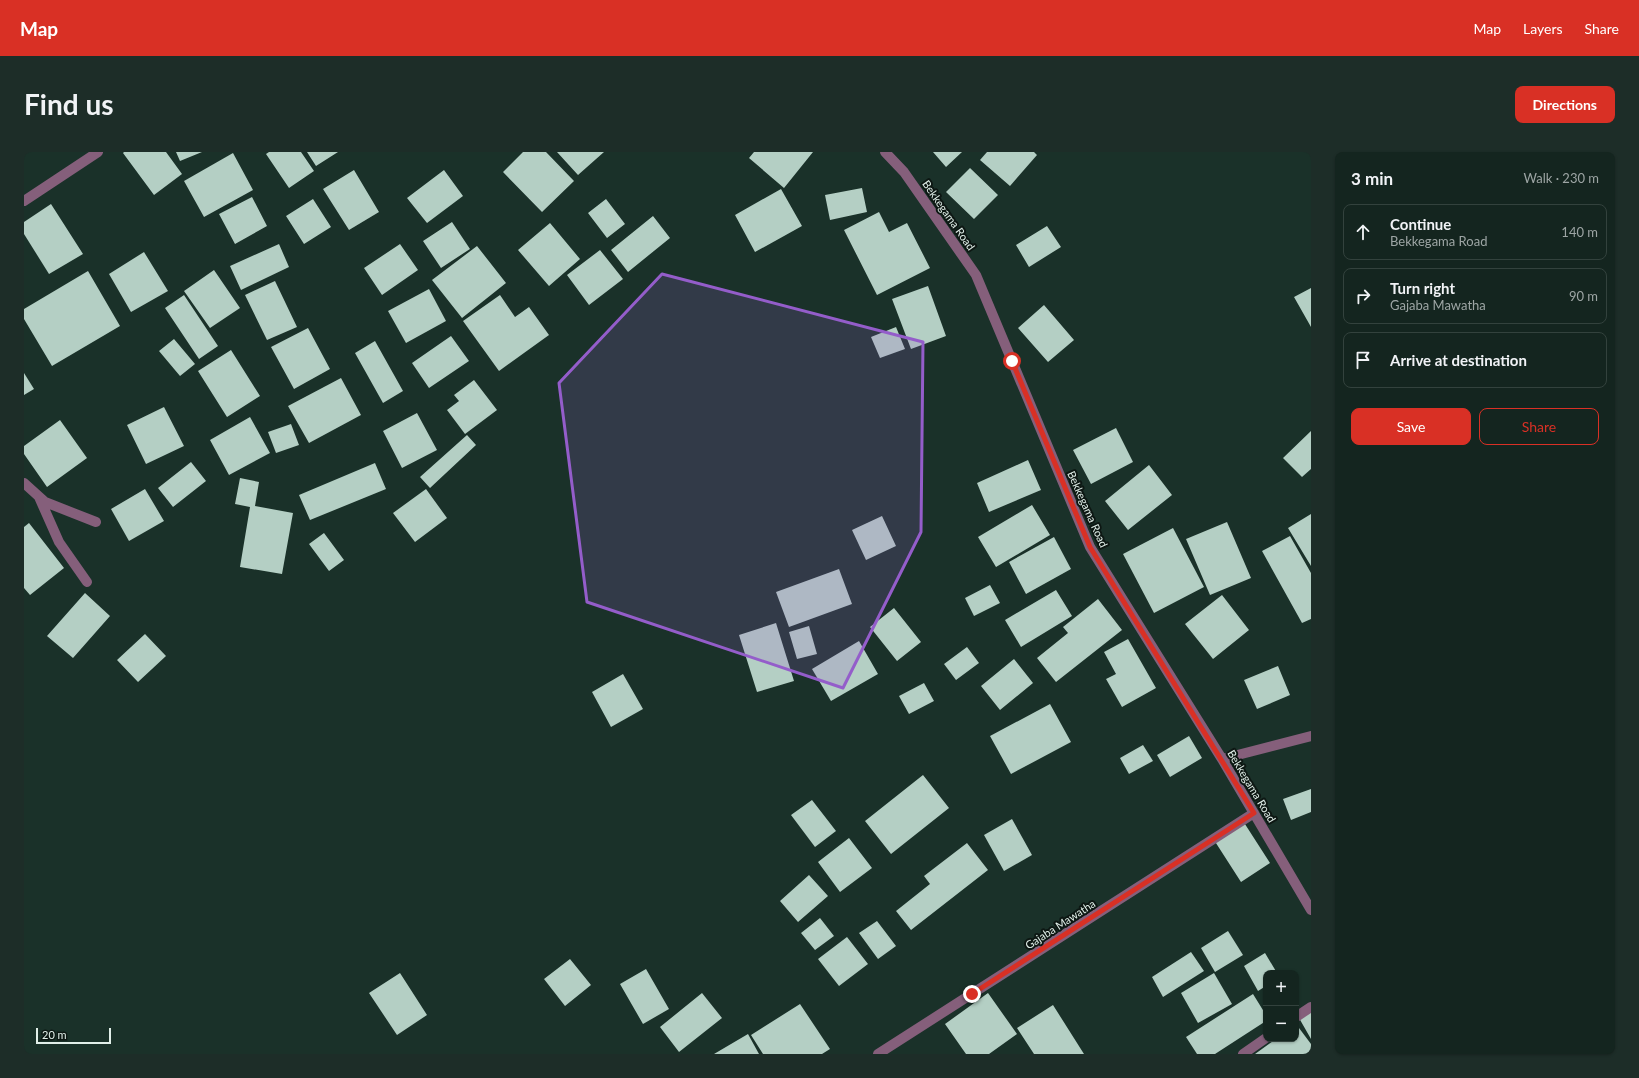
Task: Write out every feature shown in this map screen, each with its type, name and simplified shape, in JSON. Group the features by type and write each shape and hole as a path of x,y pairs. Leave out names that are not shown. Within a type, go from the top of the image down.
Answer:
{"street":[{"path":"24,201 98,152"},
{"name":"Bekkegama Road","path":"885,152 904,172 976,275 1090,547 1222,759 1311,910"},
{"path":"24,483 45,502 96,522"},
{"path":"39,497 59,542 87,582"},
{"path":"1222,759 1311,736"},
{"name":"Gajaba Mawatha","path":"878,1054 1254,813"},
{"path":"1299,1015 1311,1007"},
{"path":"1243,1054 1263,1040"}],"highlighted area":[{"path":"662,274 923,342 921,532 843,688 587,602 559,383"}],"building":[{"path":"166,152 182,174 154,195 123,153"},
{"path":"176,152 202,152 180,161"},
{"path":"269,152 301,152 314,171 289,188 266,154"},
{"path":"307,152 338,152 316,166"},
{"path":"523,152 546,152 574,181 542,212 503,172"},
{"path":"557,152 604,152 578,175"},
{"path":"754,152 813,152 784,188 749,158"},
{"path":"933,152 962,152 946,167"},
{"path":"987,152 1034,152 1037,155 1010,186 980,160"},
{"path":"233,153 253,190 204,217 184,181"},
{"path":"970,168 998,195 974,219 946,192"},
{"path":"354,170 379,212 349,230 323,189"},
{"path":"444,170 463,196 427,223 407,198"},
{"path":"862,188 867,212 830,220 825,195"},
{"path":"781,189 802,226 755,252 735,215"},
{"path":"252,197 267,226 235,244 219,214"},
{"path":"313,199 331,227 304,244 286,216"},
{"path":"606,199 625,224 607,238 588,213"},
{"path":"51,204 83,254 49,274 24,234 24,222"},
{"path":"879,212 889,232 907,223 930,268 877,295 844,230"},
{"path":"653,216 670,238 628,272 611,250"},
{"path":"452,222 470,249 441,268 423,241"},
{"path":"550,223 580,259 549,286 518,250"},
{"path":"1047,226 1061,247 1029,267 1016,245"},
{"path":"279,244 289,267 241,290 230,266"},
{"path":"400,244 418,270 382,295 364,268"},
{"path":"477,246 506,283 462,318 432,280"},
{"path":"600,250 623,279 589,305 567,275"},
{"path":"144,252 168,291 131,312 109,274"},
{"path":"214,270 240,308 210,328 184,291"},
{"path":"88,271 120,326 52,366 24,319 24,309"},
{"path":"275,281 297,327 267,340 245,295"},
{"path":"928,286 946,336 911,349 892,299"},
{"path":"1311,288 1311,327 1294,297"},
{"path":"429,289 446,321 406,343 388,311"},
{"path":"184,295 218,346 199,359 165,308"},
{"path":"500,295 515,317 529,307 549,335 499,371 463,321"},
{"path":"1044,305 1074,340 1048,362 1018,328"},
{"path":"896,327 905,349 880,358 871,337"},
{"path":"308,328 330,369 294,389 271,347"},
{"path":"451,336 469,361 429,388 412,363"},
{"path":"174,339 195,364 180,376 159,351"},
{"path":"375,341 403,391 383,403 355,353"},
{"path":"231,350 260,396 227,417 198,371"},
{"path":"24,373 34,389 24,395"},
{"path":"341,378 361,415 309,443 288,406"},
{"path":"474,380 497,410 465,434 447,410 459,401 454,395"},
{"path":"164,407 184,446 146,464 127,425"},
{"path":"417,413 437,450 402,468 383,431"},
{"path":"250,417 270,453 229,475 210,440"},
{"path":"60,420 87,458 47,487 24,454 24,446"},
{"path":"291,424 299,445 276,453 268,432"},
{"path":"1116,428 1133,462 1091,484 1073,450"},
{"path":"1311,431 1311,469 1302,477 1283,458"},
{"path":"467,435 476,445 430,488 420,477"},
{"path":"1028,460 1041,490 989,512 977,483"},
{"path":"191,462 206,481 173,507 158,488"},
{"path":"375,463 386,489 310,520 299,495"},
{"path":"1149,465 1172,495 1128,530 1105,501"},
{"path":"240,478 259,482 255,506 293,513 282,574 240,567 250,507 235,504"},
{"path":"145,489 164,521 129,541 111,509"},
{"path":"426,489 447,518 415,542 393,513"},
{"path":"1032,505 1050,535 996,567 978,537"},
{"path":"1311,514 1311,566 1288,528"},
{"path":"882,516 896,546 866,560 852,530"},
{"path":"1227,522 1251,578 1210,595 1186,539"},
{"path":"29,523 64,568 30,595 24,588 24,527"},
{"path":"1173,528 1204,587 1154,613 1123,554"},
{"path":"324,533 344,560 329,571 309,544"},
{"path":"1290,536 1311,573 1311,619 1302,623 1262,551"},
{"path":"1054,537 1071,569 1026,594 1009,562"},
{"path":"839,569 852,604 789,627 776,592"},
{"path":"990,585 1000,603 974,616 965,598"},
{"path":"1056,590 1072,616 1021,647 1005,620"},
{"path":"85,593 110,616 73,658 47,636"},
{"path":"1222,595 1249,630 1213,659 1185,624"},
{"path":"1098,599 1122,630 1056,682 1037,658 1068,633 1063,627"},
{"path":"894,608 921,642 897,661 870,627"},
{"path":"776,623 794,681 757,692 739,635"},
{"path":"809,626 817,654 797,659 789,632"},
{"path":"145,634 166,656 138,682 117,660"},
{"path":"1128,639 1156,688 1122,707 1106,679 1116,674 1104,652"},
{"path":"859,641 878,674 831,701 812,669"},
{"path":"967,647 979,663 956,680 944,664"},
{"path":"1014,659 1033,683 1000,710 981,686"},
{"path":"1278,666 1290,695 1257,709 1244,680"},
{"path":"623,674 643,709 611,727 592,692"},
{"path":"924,683 934,701 909,714 899,696"},
{"path":"1050,704 1071,742 1011,774 990,736"},
{"path":"1189,736 1202,758 1170,777 1157,755"},
{"path":"1143,745 1153,761 1129,774 1120,758"},
{"path":"923,775 949,808 891,854 865,821"},
{"path":"1311,789 1311,812 1291,820 1283,799"},
{"path":"812,800 836,831 815,847 791,815"},
{"path":"1012,819 1032,855 1004,871 984,835"},
{"path":"1243,821 1270,863 1241,882 1214,840"},
{"path":"849,838 872,868 840,892 818,862"},
{"path":"967,843 988,870 911,930 896,911 930,884 924,876"},
{"path":"809,875 828,896 798,922 780,901"},
{"path":"820,918 834,936 815,950 801,933"},
{"path":"877,921 896,946 878,959 859,933"},
{"path":"1228,931 1243,955 1215,972 1201,948"},
{"path":"847,937 868,964 839,986 818,959"},
{"path":"1191,952 1204,971 1163,997 1152,977"},
{"path":"1265,953 1275,970 1263,970 1263,988 1258,991 1244,966"},
{"path":"570,959 591,985 565,1006 544,979"},
{"path":"646,969 669,1009 643,1024 620,984"},
{"path":"400,973 427,1015 397,1035 369,993"},
{"path":"1214,973 1232,1004 1198,1023 1181,993"},
{"path":"702,993 722,1018 679,1052 660,1027"},
{"path":"988,993 1017,1034 989,1054 966,1054 945,1024"},
{"path":"1253,994 1263,1010 1263,1023 1215,1054 1197,1054 1186,1037"},
{"path":"800,1004 830,1049 822,1054 763,1054 751,1035"},
{"path":"1053,1005 1084,1054 1034,1054 1017,1028"},
{"path":"1311,1011 1311,1039 1299,1018"},
{"path":"1299,1028 1311,1044 1311,1054 1255,1054 1272,1042 1299,1042"},
{"path":"748,1034 759,1054 714,1054"}],"route":[{"path":"972,994 1254,813 1090,547 1012,361"}]}
